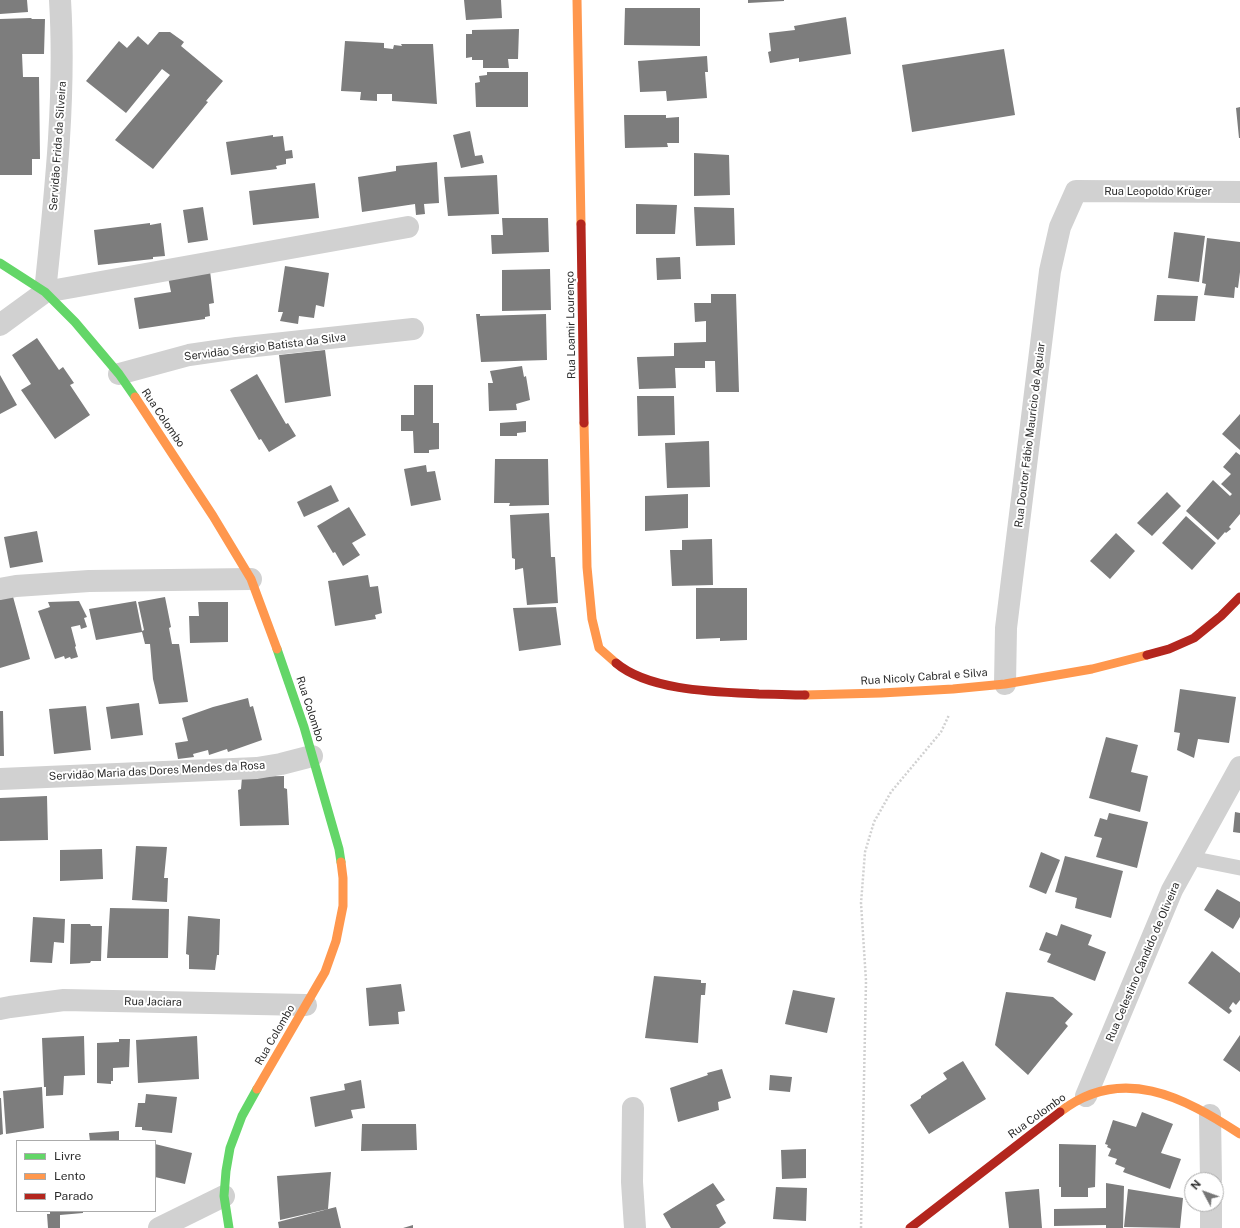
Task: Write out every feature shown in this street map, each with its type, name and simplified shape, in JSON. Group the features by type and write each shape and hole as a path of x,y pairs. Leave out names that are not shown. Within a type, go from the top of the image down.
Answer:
{"street":[{"name":"Servidão Frida da Silveira","path":"45,292 55,202 62,75 62,26 60,0"},
{"name":"Rua Loamir Lourenço","path":"577,0 588,567 592,619 599,648"},
{"name":"Rua Leopoldo Krüger","path":"1076,191 1240,192"},
{"name":"Rua Doutor Fábio Maurício de Aguiar","path":"1005,684 1006,628 1050,271 1060,227 1076,191"},
{"path":"0,325 45,292 408,227"},
{"name":"Rua Colombo","path":"0,263 45,292 75,322 118,374 159,432 213,516 251,579 302,720 339,849 343,878 343,906 336,941 325,972 242,1116 230,1148 224,1196 229,1228"},
{"name":"Servidão Sérgio Batista da Silva","path":"118,374 189,355 237,348 413,329"},
{"path":"0,589 16,586 89,581 251,579"},
{"name":"Rua Nicoly Cabral e Silva","path":"599,648 622,668 647,680 680,688 735,693 799,695 953,689 1005,684 1092,669 1169,649 1194,638 1221,616 1240,596"},
{"name":"Servidão Maria das Dores Mendes da Rosa","path":"0,779 257,768 281,764 312,756"},
{"name":"Rua Celestino Cândido de Oliveira","path":"1086,1096 1172,890 1240,767"},
{"name":"Rua Jaciara","path":"0,1009 64,1000 306,1005"},
{"name":"Rua Colombo","path":"910,1228 1063,1109 1086,1096 1102,1091 1120,1088 1144,1089 1163,1093 1210,1115 1240,1134"},
{"path":"633,1108 632,1182 635,1228"},
{"path":"1210,1115 1211,1172"},
{"path":"160,1228 224,1196"},
{"path":"1211,1212 1211,1228"}],"lane":[{"path":"1190,858 1240,868"}],"path":[{"path":"861,1228 866,981 861,903 865,852 874,822 891,792 942,732 948,716 953,689"}],"building":[{"path":"0,0 27,0 28,12 0,14"},
{"path":"464,0 501,0 502,18 466,20"},
{"path":"748,0 784,0 784,1 748,3"},
{"path":"625,8 700,8 700,46 624,45"},
{"path":"846,17 851,54 799,62 799,58 770,63 768,52 771,51 769,33 795,30 794,26"},
{"path":"0,19 45,19 44,54 22,54 23,77 39,77 40,159 32,159 32,175 0,175"},
{"path":"519,29 518,59 508,59 509,68 483,68 483,60 472,60 472,57 466,58 466,34 472,34 472,30"},
{"path":"159,32 170,32 184,42 181,46 223,81 206,101 208,102 153,169 115,140 170,75 162,69 126,113 86,81 119,41 127,48 138,36 148,45"},
{"path":"345,41 384,43 384,48 393,49 394,45 402,46 401,44 433,44 437,104 392,101 392,94 377,94 377,101 360,100 361,92 341,91"},
{"path":"1004,49 1015,115 912,132 902,65"},
{"path":"707,56 708,72 705,72 707,98 667,101 666,91 640,92 638,61"},
{"path":"487,72 528,72 528,107 476,107 475,83 480,82 479,76 487,75"},
{"path":"1240,107 1240,138 1239,138 1236,108"},
{"path":"624,115 666,115 666,118 679,117 679,143 667,143 668,147 625,148"},
{"path":"470,131 475,156 482,155 484,163 461,168 453,135"},
{"path":"273,135 273,137 283,136 285,151 292,150 293,158 286,159 286,164 276,166 277,169 231,175 226,142"},
{"path":"694,153 729,155 730,195 694,196"},
{"path":"437,162 439,203 424,204 425,214 416,215 415,204 362,212 358,177 396,171 396,166"},
{"path":"497,175 499,214 448,216 444,177"},
{"path":"315,183 319,218 253,225 249,191"},
{"path":"636,204 677,205 675,234 636,234"},
{"path":"203,207 208,240 188,243 183,210"},
{"path":"694,207 734,208 735,245 696,246"},
{"path":"502,218 548,218 549,252 492,254 491,235 503,235"},
{"path":"150,223 150,225 161,223 165,256 153,257 153,259 98,265 94,230"},
{"path":"1174,232 1205,236 1199,282 1168,278"},
{"path":"1207,238 1240,242 1240,272 1238,288 1235,287 1234,298 1204,295 1206,284 1202,283"},
{"path":"680,257 681,279 657,280 656,258"},
{"path":"285,266 329,273 324,307 316,305 314,318 299,316 298,324 280,321 283,312 278,312"},
{"path":"550,269 551,310 502,311 502,270"},
{"path":"210,271 214,303 209,304 210,316 205,317 205,319 139,329 134,298 171,292 168,277"},
{"path":"711,294 736,294 739,392 716,392 715,361 705,361 705,368 675,368 676,388 639,389 637,357 674,356 674,343 706,342 706,321 695,322 694,303 711,303"},
{"path":"1157,295 1198,296 1195,321 1154,321"},
{"path":"476,314 480,314 480,316 546,314 547,360 481,362"},
{"path":"37,338 59,370 63,367 74,383 70,385 90,415 55,439 21,390 31,384 12,355"},
{"path":"325,350 331,396 285,403 279,355"},
{"path":"522,366 524,377 526,376 530,400 516,404 517,410 489,411 488,383 493,383 490,371"},
{"path":"257,374 286,424 288,423 296,436 269,452 261,439 259,440 230,390"},
{"path":"0,375 17,405 0,414"},
{"path":"414,385 433,385 433,423 439,423 439,449 429,450 429,453 414,453 413,431 401,431 401,415 414,415"},
{"path":"637,396 674,396 675,435 638,436"},
{"path":"1240,414 1240,450 1222,434"},
{"path":"526,421 526,432 517,433 517,436 500,436 500,423"},
{"path":"709,441 710,487 667,488 665,443"},
{"path":"1236,452 1240,455 1240,514 1229,527 1231,529 1226,533 1225,532 1218,540 1186,511 1213,480 1230,496 1232,494 1221,484 1231,474 1223,467"},
{"path":"495,459 548,459 549,505 509,506 510,503 494,503"},
{"path":"426,465 427,472 435,471 441,500 411,506 404,469"},
{"path":"331,485 339,501 304,517 297,502"},
{"path":"1167,492 1181,506 1152,536 1137,523"},
{"path":"688,494 688,528 645,531 645,496"},
{"path":"349,507 366,535 352,543 360,555 343,566 335,552 333,553 317,526"},
{"path":"549,513 551,557 555,557 558,603 527,605 523,568 515,570 515,559 512,558 510,515"},
{"path":"1186,516 1216,543 1192,570 1162,543"},
{"path":"37,531 43,562 10,568 4,537"},
{"path":"1116,533 1135,551 1110,579 1090,561"},
{"path":"712,539 713,585 672,586 670,550 682,550 682,540"},
{"path":"368,575 370,587 378,586 382,613 375,615 376,619 335,626 328,581"},
{"path":"696,588 747,588 747,640 720,641 720,638 696,639"},
{"path":"12,593 30,659 0,668 0,597"},
{"path":"165,597 171,627 169,628 172,644 179,644 188,702 159,704 153,679 150,644 145,644 142,632 96,640 89,609 136,601 142,631 144,630 138,602"},
{"path":"79,601 87,617 84,618 87,627 81,629 80,625 71,627 78,657 71,659 70,657 65,659 64,656 55,659 38,611 50,607 48,602"},
{"path":"198,602 228,602 228,642 190,643 189,616 199,616"},
{"path":"556,607 561,645 519,651 513,608"},
{"path":"1180,689 1236,697 1229,743 1198,739 1194,758 1177,750 1180,733 1174,732"},
{"path":"248,698 250,707 253,706 262,740 228,752 227,749 209,755 208,750 193,754 194,757 178,759 175,743 188,741 182,718 213,707"},
{"path":"139,703 143,735 111,739 106,707"},
{"path":"86,706 91,750 54,754 49,709"},
{"path":"0,711 3,711 4,756 0,756"},
{"path":"1106,737 1138,745 1131,772 1148,776 1140,812 1089,798"},
{"path":"284,776 284,788 287,789 289,825 240,826 238,790 241,789 242,777"},
{"path":"47,796 48,840 0,841 0,798"},
{"path":"1235,812 1240,813 1240,833 1233,832"},
{"path":"1109,813 1148,822 1137,868 1096,857 1102,838 1094,836 1100,818 1107,820"},
{"path":"136,846 167,847 164,878 168,878 167,902 132,900"},
{"path":"102,849 103,879 60,881 60,850"},
{"path":"1041,852 1060,860 1046,894 1029,887"},
{"path":"1065,856 1123,871 1111,918 1075,908 1077,898 1055,892"},
{"path":"1217,889 1240,902 1240,917 1233,929 1204,910"},
{"path":"110,908 169,909 168,958 107,958"},
{"path":"188,916 220,919 219,955 217,955 215,970 189,969 189,955 186,954"},
{"path":"33,917 65,919 64,943 54,942 52,963 30,962"},
{"path":"71,924 90,924 91,926 102,926 101,961 70,964"},
{"path":"1061,924 1092,935 1088,945 1106,952 1095,981 1047,962 1051,954 1039,950 1046,932 1057,936"},
{"path":"1212,951 1240,973 1240,1000 1236,1005 1233,1002 1229,1008 1232,1011 1229,1014 1188,983"},
{"path":"654,976 701,980 701,983 706,983 705,995 701,995 698,1043 645,1038"},
{"path":"401,984 405,1011 398,1012 399,1024 369,1026 366,988"},
{"path":"793,990 835,998 827,1033 785,1024"},
{"path":"1006,992 1053,997 1073,1014 1065,1023 1068,1026 1028,1075 995,1045"},
{"path":"1240,1035 1240,1072 1223,1060"},
{"path":"84,1036 85,1075 64,1076 63,1095 46,1096 46,1087 44,1087 42,1038"},
{"path":"197,1036 199,1079 138,1083 136,1040"},
{"path":"119,1039 130,1039 129,1067 113,1068 113,1081 111,1081 111,1084 97,1083 97,1043 119,1042"},
{"path":"963,1061 986,1099 929,1134 910,1105 947,1079 943,1073"},
{"path":"722,1069 731,1098 718,1102 719,1110 678,1122 670,1088 708,1075 707,1073"},
{"path":"770,1075 792,1077 790,1092 769,1090"},
{"path":"361,1080 365,1108 351,1110 353,1118 315,1127 310,1097 345,1090 344,1084"},
{"path":"42,1087 44,1128 6,1134 3,1091"},
{"path":"146,1094 177,1097 172,1133 142,1130 142,1127 135,1127 138,1103 145,1103"},
{"path":"0,1098 3,1134 0,1135"},
{"path":"1142,1112 1173,1124 1161,1153 1181,1159 1170,1189 1123,1172 1125,1168 1115,1164 1117,1159 1108,1156 1111,1149 1105,1144 1113,1120 1136,1127"},
{"path":"362,1124 416,1124 417,1150 361,1151"},
{"path":"119,1131 119,1140 90,1140 89,1133"},
{"path":"156,1144 192,1153 185,1184 156,1177"},
{"path":"1059,1144 1096,1145 1095,1187 1088,1188 1088,1197 1061,1197 1061,1187 1059,1187"},
{"path":"806,1149 806,1178 782,1179 781,1150"},
{"path":"331,1172 328,1209 280,1220 277,1176"},
{"path":"713,1183 725,1200 716,1205 726,1223 719,1228 671,1228 663,1214"},
{"path":"1106,1183 1124,1186 1123,1228 1106,1228 1106,1225 1054,1226 1054,1209 1106,1208"},
{"path":"776,1187 807,1188 806,1221 773,1219"},
{"path":"1039,1189 1042,1228 1009,1228 1005,1192"},
{"path":"1128,1189 1183,1198 1180,1228 1124,1227"},
{"path":"336,1207 341,1228 279,1228 278,1222"},
{"path":"50,1212 83,1212 60,1215 60,1228 48,1228 47,1214 50,1214"},
{"path":"413,1225 413,1228 403,1228"}],"traffic: fast":[{"path":"0,263 45,292 75,322 119,374 135,397"},
{"path":"277,649 304,727 339,849 341,862"},
{"path":"229,1228 224,1196 230,1148 242,1116 257,1089"}],"traffic: slow":[{"path":"577,0 581,224"},
{"path":"135,397 213,516 251,579 277,649"},
{"path":"584,423 587,567 592,619 599,648 616,663"},
{"path":"805,695 881,693 953,689 1005,684 1092,669 1147,655"},
{"path":"257,1089 325,972 336,941 343,906 343,878 341,862"},
{"path":"1060,1112 1083,1098 1106,1090 1129,1088 1152,1091 1175,1098 1219,1120 1240,1134"}],"traffic: jam":[{"path":"581,224 584,423"},
{"path":"1147,655 1169,649 1194,638 1221,616 1240,597"},
{"path":"616,663 630,672 665,685 704,691 805,695"},
{"path":"910,1228 1060,1112"}]}
